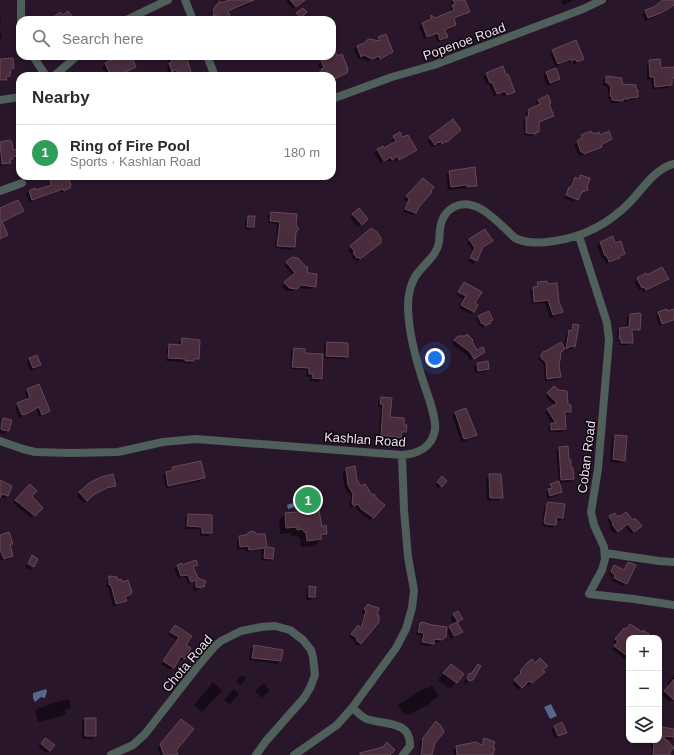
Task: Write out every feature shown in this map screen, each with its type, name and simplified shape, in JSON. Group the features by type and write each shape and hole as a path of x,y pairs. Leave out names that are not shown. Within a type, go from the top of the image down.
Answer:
{"street":[{"path":"20,0 21,16"},
{"path":"134,16 168,0"},
{"path":"185,0 191,16"},
{"name":"Popenoe Road","path":"336,97 392,76 434,66 583,9 602,0"},
{"path":"36,60 43,72"},
{"path":"59,72 73,60"},
{"path":"209,60 213,72"},
{"path":"0,100 16,98"},
{"name":"Kashlan Road","path":"0,442 28,450 55,453 118,452 163,442 196,439 402,455 413,454 425,448 432,438 435,428 434,417 418,368 409,322 409,293 416,274 432,257 438,246 440,225 445,214 457,206 473,206 490,215 515,238 526,242 544,242 579,236 604,223 623,209 661,169 674,164"},
{"path":"0,191 22,183"},
{"name":"Coban Road","path":"579,236 607,323 609,340 598,469 591,512 594,525 605,553"},
{"path":"294,755 329,731 352,708 403,638 412,608 414,582 408,557 404,510 402,455"},
{"path":"674,562 605,553 604,565 589,594 674,605"},
{"name":"Chota Road","path":"111,755 133,745 145,734 198,666 221,641 241,631 275,626 290,630 303,640 313,657 314,675 310,688 304,698 266,741 256,755"},
{"path":"352,708 365,718 396,725 405,730 409,738 410,746 403,755"}],"water":[{"path":"307,491 316,502 314,506 306,508 302,505 288,509 287,505 300,500"},
{"path":"46,689 47,691 45,698 41,697 35,702 33,693"},
{"path":"551,704 557,716 550,719 544,707"}],"building":[{"path":"229,0 254,0 228,11 230,16 213,16 214,8 220,1 221,3"},
{"path":"290,0 305,0 296,7"},
{"path":"453,0 465,0 470,12 454,18 456,25 445,30 448,37 440,40 438,33 427,37 422,23 431,19 431,15 435,18 454,10 452,5 455,4"},
{"path":"663,0 674,0 674,5 661,13 648,18 645,10 654,7"},
{"path":"303,8 307,12 302,16 298,16 296,13"},
{"path":"68,11 72,16 55,16 60,12 63,15"},
{"path":"386,34 393,52 380,59 379,56 372,59 364,55 361,57 357,46 369,39 380,41 378,37"},
{"path":"576,40 584,59 577,62 575,59 572,61 571,59 558,64 552,50"},
{"path":"336,53 337,56 342,54 348,69 347,73 336,78 336,72 319,72 322,71 321,69 324,68 321,60 336,60"},
{"path":"13,58 14,68 11,69 10,76 6,77 7,80 0,80 0,59"},
{"path":"660,59 661,68 674,67 674,78 672,78 672,85 655,87 654,77 650,77 649,60"},
{"path":"111,60 133,60 136,67 125,72 109,72 105,63"},
{"path":"171,60 187,60 191,72 177,72 176,70 172,72 169,63 172,62"},
{"path":"503,66 515,92 507,95 505,91 497,94 486,73"},
{"path":"556,68 560,79 550,83 546,72"},
{"path":"606,76 622,78 622,84 636,85 638,97 623,99 623,101 612,100 612,97 610,96 611,86 609,83 606,83"},
{"path":"548,95 551,103 549,104 554,116 539,122 539,132 536,132 536,134 526,133 526,117 528,117 529,109 540,104 538,100"},
{"path":"453,119 461,130 447,142 446,141 442,144 441,141 435,145 429,137"},
{"path":"591,131 595,134 599,132 600,135 609,131 612,139 601,145 602,147 584,154 581,152 577,141 582,137 581,135"},
{"path":"400,132 402,137 408,135 417,150 399,160 398,156 392,160 391,157 384,161 377,149 383,146 384,148 396,141 393,136"},
{"path":"10,140 12,142 13,150 16,150 16,156 10,159 11,163 2,164 0,142"},
{"path":"475,167 477,186 467,187 466,185 451,187 449,171"},
{"path":"580,175 590,178 587,187 588,190 582,192 578,200 566,195 575,177 579,179"},
{"path":"423,178 434,187 431,191 432,192 419,207 416,213 405,209 409,199 406,196"},
{"path":"69,180 71,185 70,188 64,191 63,189 32,200 29,191 35,188 36,190 51,185 50,181"},
{"path":"18,200 24,211 2,222 8,235 0,239 0,208"},
{"path":"359,208 368,219 362,225 352,214"},
{"path":"271,212 297,214 296,225 299,229 296,232 295,247 277,246 280,222 270,221"},
{"path":"248,216 255,216 254,227 247,227"},
{"path":"371,228 376,231 381,238 381,243 360,259 359,257 357,258 353,253 355,252 350,246"},
{"path":"485,229 493,241 483,247 477,261 470,258 475,248 469,239"},
{"path":"613,236 615,243 621,241 625,254 620,256 620,258 609,262 600,242"},
{"path":"292,257 298,258 306,267 308,267 307,272 317,274 316,287 301,285 297,289 289,288 284,282 295,273 286,262"},
{"path":"662,267 669,279 646,290 644,287 642,288 637,278 646,273 647,275"},
{"path":"547,281 548,284 557,283 559,302 563,312 553,315 548,300 534,302 533,287 538,286 537,282"},
{"path":"464,282 482,292 475,303 478,305 474,312 461,305 466,296 458,292"},
{"path":"667,309 667,311 674,309 674,320 662,324 658,312"},
{"path":"489,311 493,320 485,326 484,323 482,324 478,316"},
{"path":"630,314 641,314 640,330 632,330 633,343 621,343 621,339 619,339 620,328 629,327"},
{"path":"573,324 579,325 575,347 572,346 566,349 569,330 572,331"},
{"path":"467,334 473,340 472,341 477,350 483,347 485,352 474,359 470,352 454,340 458,336 465,336"},
{"path":"182,338 200,340 199,359 194,359 194,361 185,361 185,359 168,358 169,344 181,345"},
{"path":"327,342 348,343 348,357 326,356"},
{"path":"561,342 565,349 560,353 559,365 561,377 547,379 546,362 541,358 541,355 544,351"},
{"path":"294,348 305,349 305,353 323,354 322,379 312,378 313,374 309,374 309,368 292,367"},
{"path":"37,355 41,365 33,368 29,358"},
{"path":"488,361 489,369 478,371 477,363"},
{"path":"39,384 50,411 42,415 39,407 22,415 17,403 30,398 27,389"},
{"path":"554,386 559,390 567,391 568,404 571,405 571,412 565,412 566,429 551,430 551,423 556,423 547,409 557,403 547,393"},
{"path":"381,397 392,398 390,417 404,418 404,425 407,425 406,432 402,432 401,438 381,435 383,404 380,404"},
{"path":"466,408 477,435 464,439 455,412"},
{"path":"3,418 12,420 9,431 2,430 1,428"},
{"path":"615,435 627,436 625,461 613,459"},
{"path":"568,446 569,460 571,460 571,468 573,468 574,479 561,480 559,447"},
{"path":"201,461 205,478 168,486 166,472 173,470 172,467"},
{"path":"355,466 357,480 361,486 365,484 372,495 374,494 378,500 385,505 374,518 361,509 358,504 354,506 352,503 353,494 348,485 346,468"},
{"path":"113,474 116,486 107,488 95,494 87,501 79,492 89,483 101,477"},
{"path":"489,474 501,474 503,498 490,498"},
{"path":"442,476 447,481 442,487 437,482"},
{"path":"0,480 12,486 8,496 2,494 0,498"},
{"path":"559,481 562,492 550,496 548,489 552,488 550,484"},
{"path":"30,484 37,491 32,496 43,508 35,516 15,500"},
{"path":"548,502 565,504 563,518 557,517 556,525 545,524 544,522"},
{"path":"319,510 322,527 326,525 327,534 321,535 322,539 307,541 306,532 304,532 303,529 297,530 297,527 286,528 285,513"},
{"path":"626,512 633,520 635,518 642,526 634,532 628,524 618,532 612,524 613,523 609,516 615,513 617,517"},
{"path":"188,514 212,515 212,533 202,533 202,527 187,526"},
{"path":"254,531 257,534 265,534 267,547 274,548 273,559 264,558 265,548 249,550 248,546 240,547 239,536 246,535 249,532"},
{"path":"9,532 13,544 10,544 13,556 4,559 0,550 0,535"},
{"path":"32,555 38,559 34,567 28,564"},
{"path":"196,560 198,565 193,567 198,578 206,581 204,587 202,586 201,588 196,587 196,580 191,582 188,575 181,576 177,565 182,563 182,565"},
{"path":"628,562 636,565 627,584 614,578 615,575 611,572 614,565 624,570"},
{"path":"109,576 117,577 118,580 121,579 122,582 128,580 132,592 125,597 127,601 116,604 111,585 109,585"},
{"path":"309,586 316,587 315,597 309,597"},
{"path":"368,604 379,608 377,615 379,615 379,622 361,644 356,640 358,639 351,634 358,625 361,628 366,611 364,609"},
{"path":"458,611 463,619 458,622 453,614"},
{"path":"423,622 447,627 446,637 442,640 434,639 434,644 422,642 424,633 418,632 420,623"},
{"path":"457,622 463,632 454,636 449,626"},
{"path":"630,624 642,632 643,630 649,634 626,635 626,655 614,646 618,641 615,639 624,628 626,629"},
{"path":"175,625 192,636 186,645 191,648 185,659 181,656 174,668 163,661 179,637 170,632"},
{"path":"254,645 283,650 281,661 252,658"},
{"path":"540,658 548,666 543,670 545,672 532,683 529,681 522,688 514,680 521,673 521,670 528,662 532,659 535,663"},
{"path":"451,664 464,674 457,683 443,673"},
{"path":"478,664 481,666 473,680 469,681 467,678 469,673 471,674"},
{"path":"674,679 674,700 664,691"},
{"path":"85,718 96,718 96,736 85,736"},
{"path":"181,719 194,729 176,751 178,755 164,755 160,744"},
{"path":"436,721 444,732 435,743 432,755 421,755 423,738"},
{"path":"562,722 567,733 558,736 554,726"},
{"path":"662,727 674,729 674,737 663,736 674,748 670,751 670,755 653,755 653,743 662,743"},
{"path":"45,738 55,745 50,751 41,744"},
{"path":"484,738 495,742 493,747 495,748 493,755 457,755 456,746 476,742 482,745"},
{"path":"387,742 395,750 390,755 360,755 360,753 383,747"}],"place":[{"name":"Ring of Fire Pool","path":"308,500"}]}
